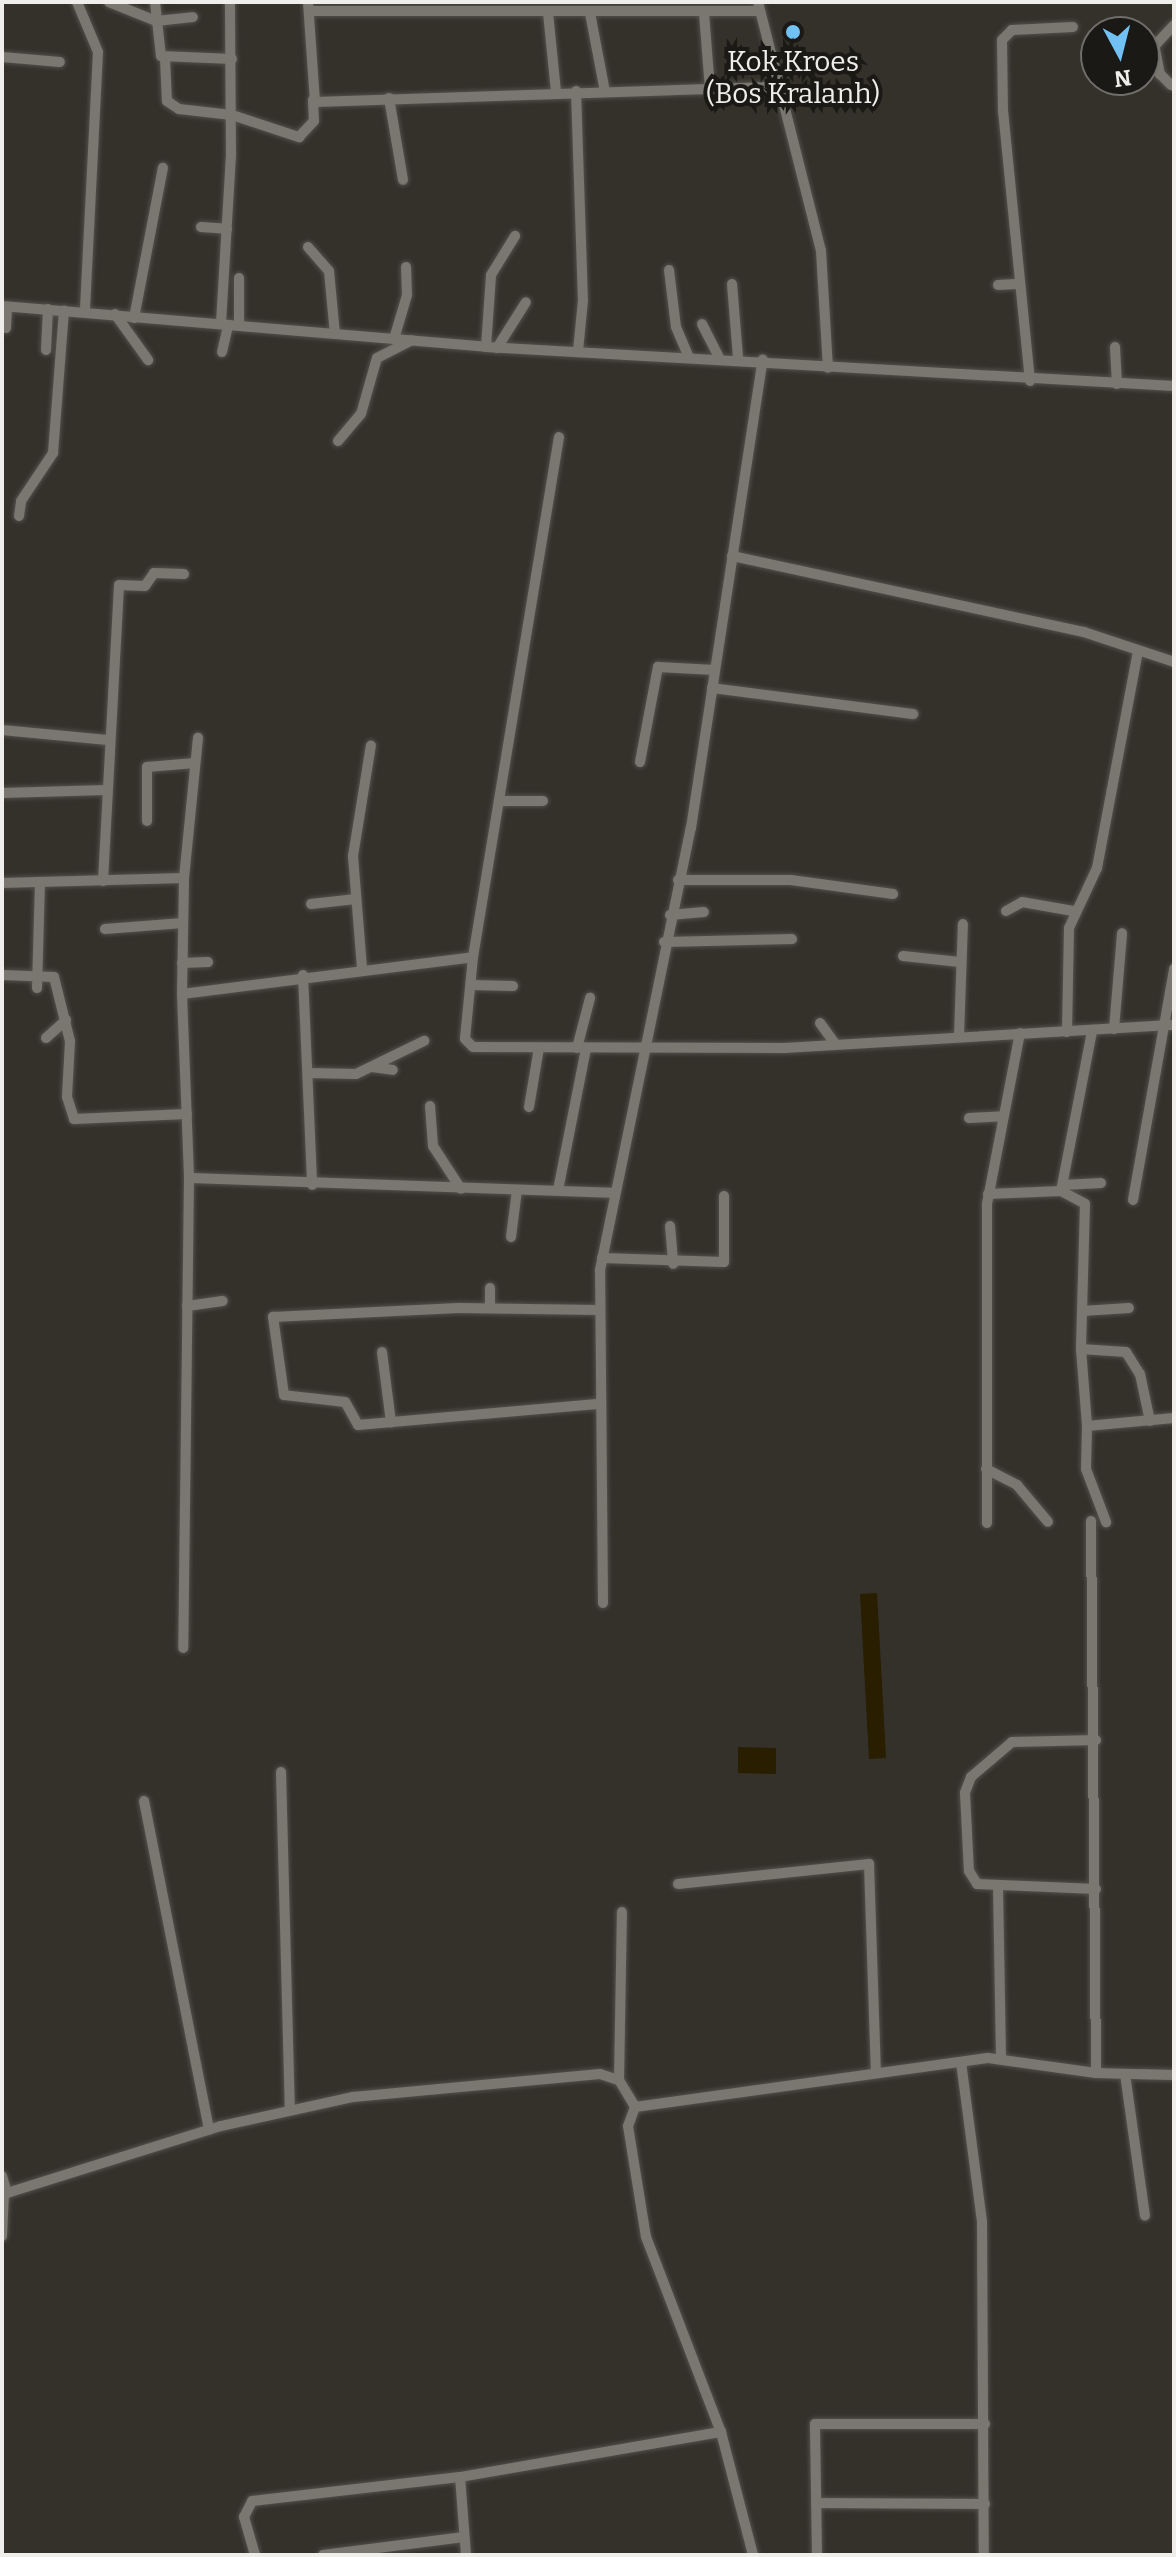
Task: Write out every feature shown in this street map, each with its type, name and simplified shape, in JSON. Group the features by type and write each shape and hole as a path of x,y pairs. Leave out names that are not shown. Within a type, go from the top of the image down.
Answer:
{"street":[{"path":"77,2 98,52 85,312"},
{"path":"109,2 156,21 193,17"},
{"path":"155,2 157,54 165,59 232,59"},
{"path":"229,324 230,2"},
{"path":"165,59 172,106 232,115 299,137 314,121 308,7 704,13 759,6 821,251 828,368"},
{"path":"548,13 556,92"},
{"path":"590,13 605,92"},
{"path":"704,13 710,90"},
{"path":"1030,381 1002,40 1012,30 1073,27"},
{"path":"2,57 60,62"},
{"path":"1160,74 1171,85"},
{"path":"313,100 778,87"},
{"path":"576,91 583,300 578,351"},
{"path":"389,98 403,180"},
{"path":"134,318 163,168"},
{"path":"201,227 227,229"},
{"path":"492,348 491,275 515,236"},
{"path":"308,247 329,271 335,334"},
{"path":"394,339 407,295 406,267"},
{"path":"669,270 676,327 689,357"},
{"path":"222,352 239,278"},
{"path":"732,284 738,357"},
{"path":"998,285 1020,284"},
{"path":"492,348 526,302"},
{"path":"6,328 5,306 492,348 738,357 828,368 1030,381 1174,386"},
{"path":"46,350 48,309"},
{"path":"19,516 30,484 53,453 64,310"},
{"path":"115,314 148,360"},
{"path":"702,324 718,356"},
{"path":"338,441 361,414 377,358 412,340"},
{"path":"1115,347 1117,384"},
{"path":"603,1603 597,1404 602,1258 641,1049 678,880 715,670 763,359"},
{"path":"559,437 473,957 467,1043 539,1048 641,1049 835,1044 1169,1025"},
{"path":"732,556 1084,632 1174,662"},
{"path":"103,881 108,740 119,585 145,586 154,573 184,574"},
{"path":"1067,1032 1073,911 1089,895 1097,868 1138,651"},
{"path":"640,762 658,667 715,670"},
{"path":"712,688 913,714"},
{"path":"2,730 108,740"},
{"path":"183,1648 189,1178 182,963 184,878 198,738"},
{"path":"362,968 353,856 371,745"},
{"path":"147,821 147,767 195,763"},
{"path":"2,793 106,790"},
{"path":"500,801 543,801"},
{"path":"2,883 184,878"},
{"path":"678,880 791,880 893,894"},
{"path":"37,988 40,883"},
{"path":"311,904 356,899"},
{"path":"1006,911 1022,902 1073,911"},
{"path":"670,915 704,912"},
{"path":"105,929 183,923"},
{"path":"959,1036 963,924"},
{"path":"1114,1029 1122,933"},
{"path":"664,942 792,939"},
{"path":"903,956 960,962"},
{"path":"182,994 303,975 473,957"},
{"path":"182,963 208,962"},
{"path":"1133,1200 1169,1025 1174,969"},
{"path":"2,975 54,977 66,1020 67,1097 74,1119 187,1114"},
{"path":"303,975 312,1185"},
{"path":"471,985 513,986"},
{"path":"558,1190 590,998"},
{"path":"46,1038 66,1020"},
{"path":"820,1023 835,1044"},
{"path":"1062,1188 1092,1031"},
{"path":"987,1523 988,1194 1020,1033"},
{"path":"372,1067 424,1041"},
{"path":"529,1107 539,1048"},
{"path":"308,1073 372,1067 393,1070"},
{"path":"430,1106 433,1146 461,1189"},
{"path":"969,1118 1003,1116"},
{"path":"189,1178 312,1185 613,1193"},
{"path":"988,1194 1101,1183"},
{"path":"1062,1188 1085,1204 1081,1349 1087,1426 1086,1469 1106,1522"},
{"path":"511,1237 517,1190"},
{"path":"602,1258 673,1264 724,1262 724,1196"},
{"path":"670,1226 673,1264"},
{"path":"490,1288 490,1308"},
{"path":"187,1306 223,1301"},
{"path":"597,1404 358,1425 345,1402 285,1396 275,1315 490,1308 599,1310"},
{"path":"1082,1311 1129,1308"},
{"path":"1081,1349 1126,1352 1140,1374 1150,1421"},
{"path":"382,1352 391,1422"},
{"path":"1087,1426 1174,1418"},
{"path":"986,1469 1017,1485 1048,1522"},
{"path":"1091,1521 1096,1740 1096,2073"},
{"path":"1096,1740 1012,1742 971,1777 965,1793 969,1871 977,1884 1096,1889"},
{"path":"281,1772 290,2109"},
{"path":"144,1801 209,2130"},
{"path":"678,1884 869,1864 876,2072"},
{"path":"998,1886 1001,2057"},
{"path":"622,1912 619,2080 635,2107"},
{"path":"635,2107 1001,2057 1096,2073 1174,2075"},
{"path":"961,2062 982,2222 984,2555"},
{"path":"4,2194 209,2130 290,2109 505,2081 600,2074 619,2080"},
{"path":"1125,2074 1145,2216"},
{"path":"635,2107 628,2126 646,2237 721,2432 753,2555"},
{"path":"2,2176 2,2236"},
{"path":"817,2555 815,2424 985,2424"},
{"path":"255,2555 244,2517 252,2501 460,2477 721,2432"},
{"path":"460,2477 466,2555"},
{"path":"816,2503 985,2504"},
{"path":"323,2555 464,2537"}],"shaded area":[{"path":"877,1593 886,1758 869,1759 860,1594"},
{"path":"738,1747 776,1748 776,1774 738,1773"}],"place":[{"name":"Kok Kroes (Bos Kralanh)","path":"793,32"}]}
